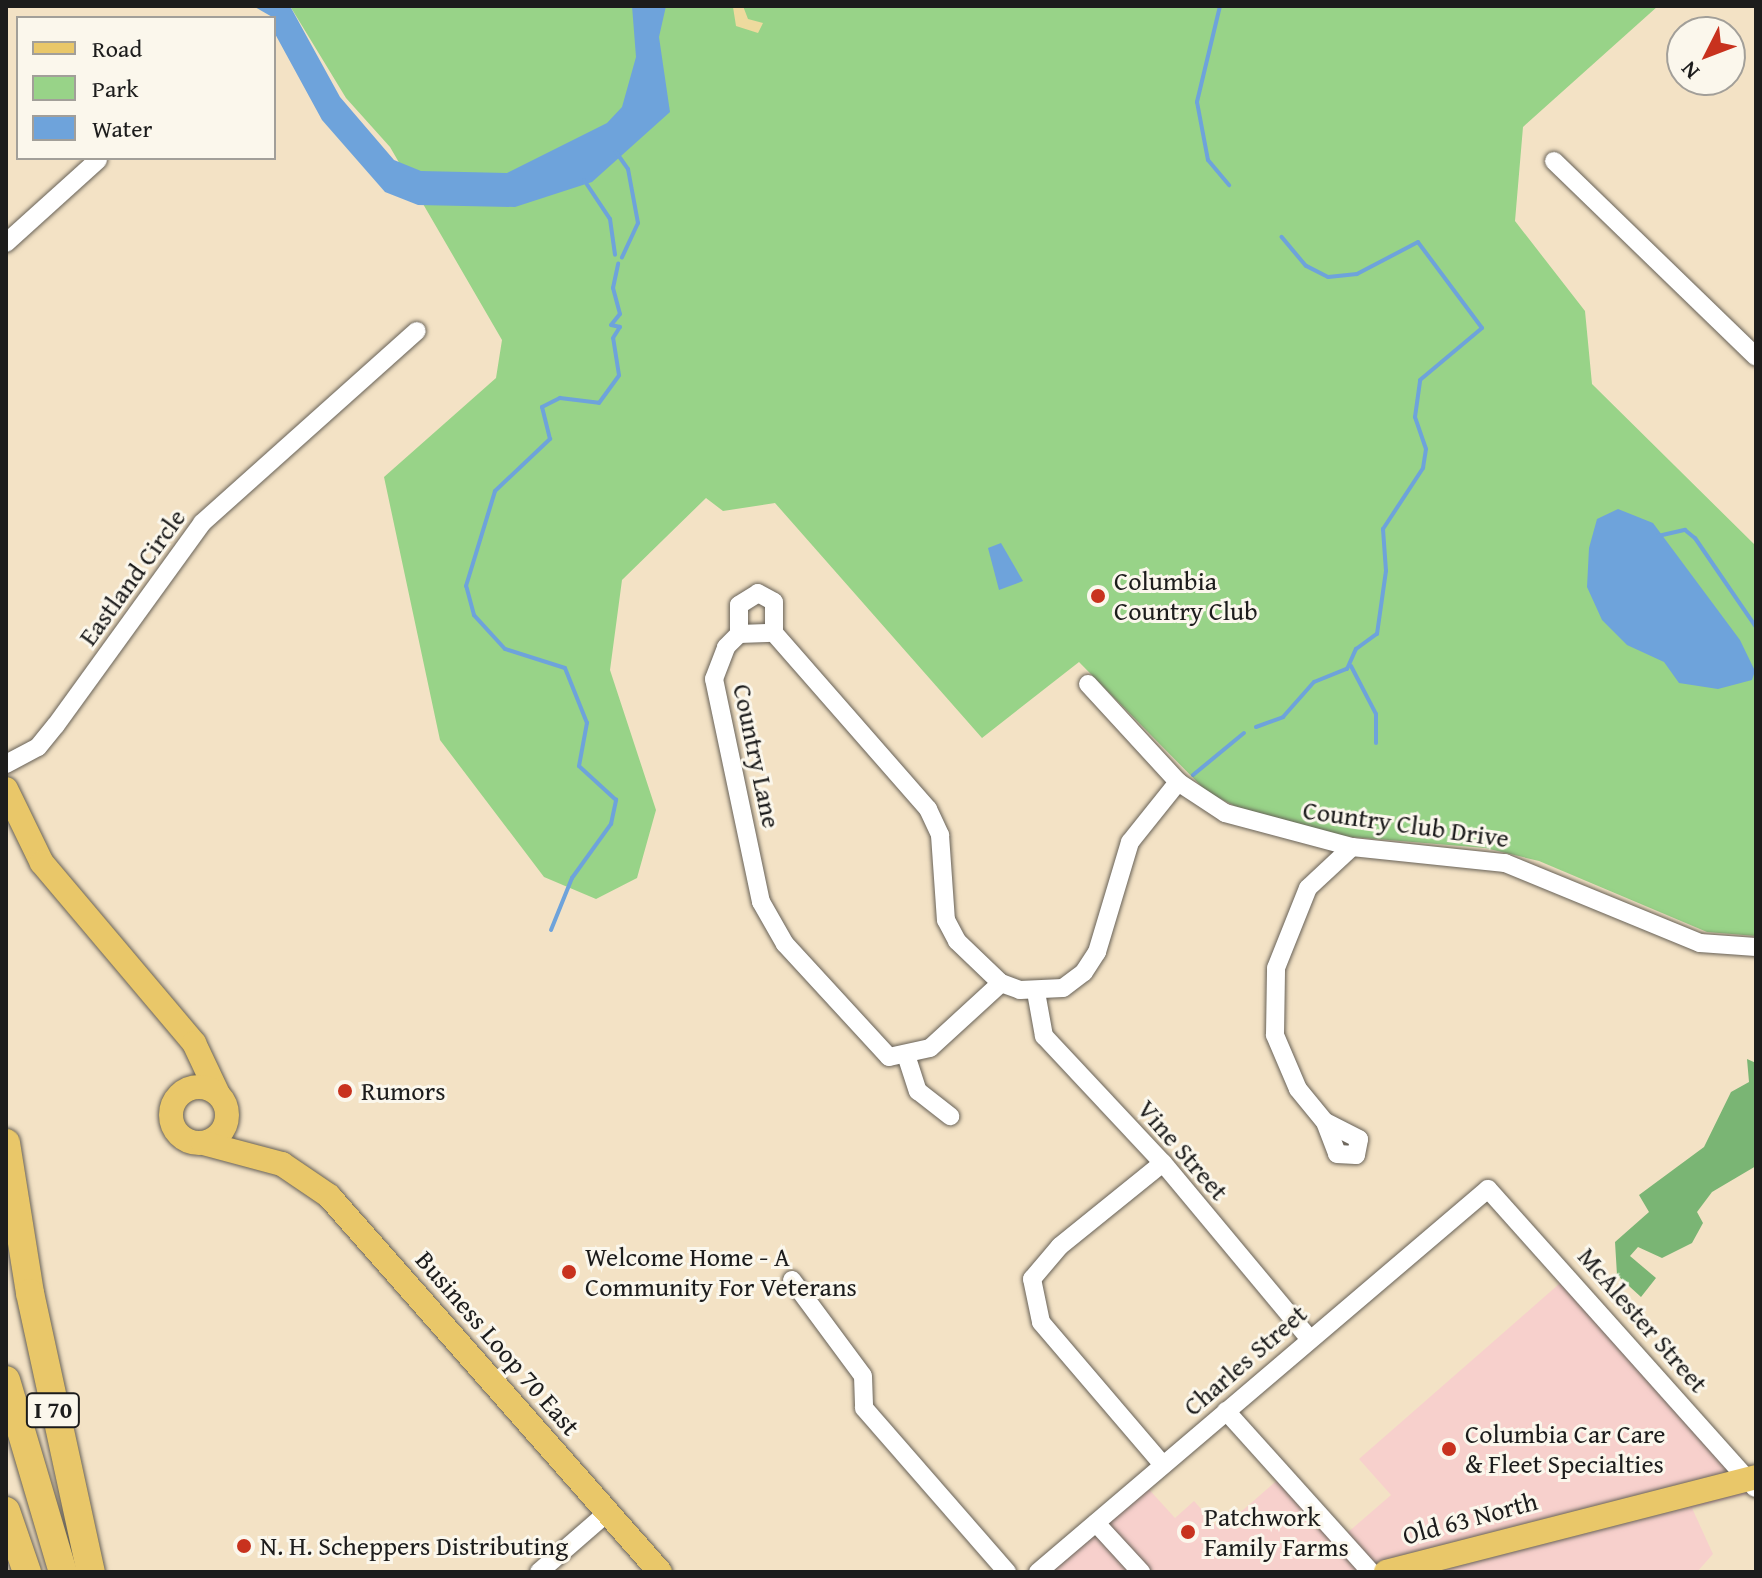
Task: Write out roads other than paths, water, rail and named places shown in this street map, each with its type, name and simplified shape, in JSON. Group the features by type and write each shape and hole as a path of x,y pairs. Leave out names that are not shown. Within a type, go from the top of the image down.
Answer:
{"highway":[{"name":"I 70","path":"6,1143 30,1293 91,1572"},
{"name":"I 70","path":"6,1380 63,1572"},
{"path":"6,1511 27,1572"}],"main road":[{"path":"6,789 42,863 165,1015 194,1043 228,1117 203,1143 179,1136 172,1125 187,1066 165,1015"},
{"path":"183,1091 218,1094"},
{"name":"Business Loop 70 East","path":"228,1117 366,1233 660,1572"},
{"name":"Business Loop 70 East","path":"203,1143 282,1164"},
{"name":"Old 63 North","path":"1386,1572 1753,1482"}],"street":[{"path":"6,243 98,160"},
{"path":"1554,161 1756,357"},
{"name":"Eastland Circle","path":"6,764 38,747 56,725 202,523 417,331"},
{"path":"774,633 739,634 739,605 758,593 774,602 774,633 928,809 940,835 946,920 1001,983 1036,992 1063,988 1084,972 1097,952 1130,842 1178,782"},
{"name":"Country Lane","path":"739,634 717,661 714,679 761,902 785,944 870,1044 907,1058"},
{"name":"Country Club Drive","path":"1088,684 1178,782 1225,813 1352,847 1505,863 1700,943 1756,947"},
{"path":"1325,1122 1298,1089 1275,1035 1276,968 1308,888 1352,847"},
{"path":"950,1116 918,1091 907,1058 930,1048 1001,983"},
{"name":"Vine Street","path":"1036,992 1044,1036 1163,1163 1309,1338"},
{"path":"1163,1163 1060,1246 1032,1279 1041,1322 1163,1465"},
{"name":"Charles Street","path":"1038,1572 1309,1338 1488,1189"},
{"name":"McAlester Street","path":"1488,1189 1753,1482"},
{"path":"792,1280 863,1376 864,1408 1007,1572"},
{"path":"1226,1411 1371,1572"},
{"path":"539,1572 608,1512"},
{"path":"1096,1523 1141,1572"}],"water":[{"path":"253,6 290,6 340,97 394,160 421,171 507,173 607,123 622,107 636,57 632,6 666,6 659,37 670,112 592,182 515,207 418,205 385,192 322,120 276,36 276,16"},
{"path":"1618,509 1653,523 1740,640 1755,671 1752,680 1718,689 1679,683 1664,662 1627,645 1602,620 1587,587 1589,548 1597,519"},
{"path":"1001,543 1023,581 999,590 988,548"}],"waterway":[{"path":"1220,6 1197,102 1208,160 1229,185"},
{"path":"616,152 628,169 638,223 622,257"},
{"path":"584,180 610,219 615,255"},
{"path":"1256,727 1283,717 1314,682 1347,669 1356,649 1377,634 1386,571 1383,529 1423,468 1426,449 1415,417 1420,380 1482,328 1418,242 1357,274 1328,277 1306,266 1282,237"},
{"path":"551,930 572,878 611,824 616,800 579,766 587,723 565,668 505,649 474,615 466,586 495,491 550,439 542,407 560,398 599,403 619,375 613,338 620,327 611,325 620,314 613,288 618,264"},
{"path":"1658,536 1685,530 1695,538 1756,627"},
{"path":"1351,666 1376,714 1376,743"},
{"path":"1193,775 1244,733"}],"place":[{"name":"Columbia Country Club","path":"1098,596"},
{"name":"Rumors","path":"345,1091"},
{"name":"Welcome Home - A Community For Veterans","path":"569,1272"},
{"name":"Columbia Car Care & Fleet Specialties","path":"1449,1449"},
{"name":"Patchwork Family Farms","path":"1188,1532"},
{"name":"N. H. Scheppers Distributing","path":"244,1546"}]}
